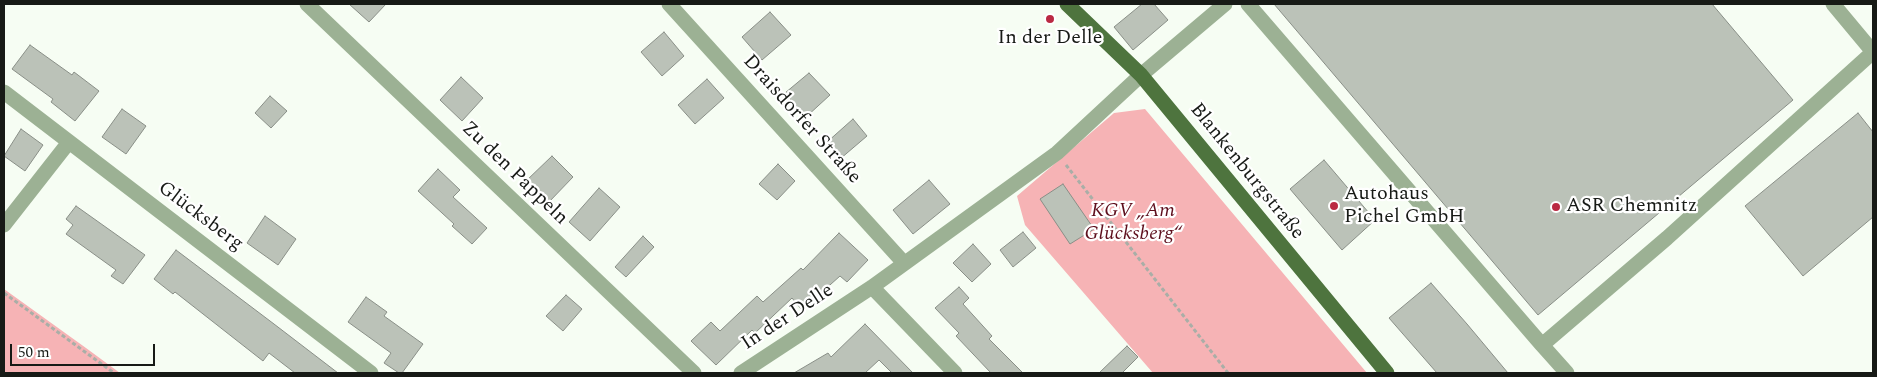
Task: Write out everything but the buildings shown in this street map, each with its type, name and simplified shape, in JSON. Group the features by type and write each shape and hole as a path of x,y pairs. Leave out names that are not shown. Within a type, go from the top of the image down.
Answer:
{"main road":[{"name":"Blankenburgstraße","path":"1067,4 1141,75 1387,373"}],"street":[{"name":"Zu den Pappeln","path":"307,4 694,373"},
{"name":"Draisdorfer Straße","path":"669,4 904,263"},
{"name":"In der Delle","path":"741,373 872,287 1057,153 1141,75 1225,4"},
{"path":"1248,4 1566,373"},
{"path":"1542,345 1668,238 1873,52 1833,4"},
{"name":"Glücksberg","path":"4,92 371,373"},
{"path":"4,225 69,142"},
{"path":"872,287 955,373"}],"path":[{"path":"1057,153 1228,373"},
{"path":"4,293 114,373"}],"green space":[{"name":"KGV „Am Glücksberg“","path":"1145,109 1367,373 1153,373 1025,225 1017,196 1114,113"},
{"path":"4,289 86,348 120,373 4,373"}],"place":[{"name":"In der Delle","path":"1050,19"},
{"name":"Autohaus Pichel GmbH","path":"1334,206"},
{"name":"ASR Chemnitz","path":"1556,207"}]}
